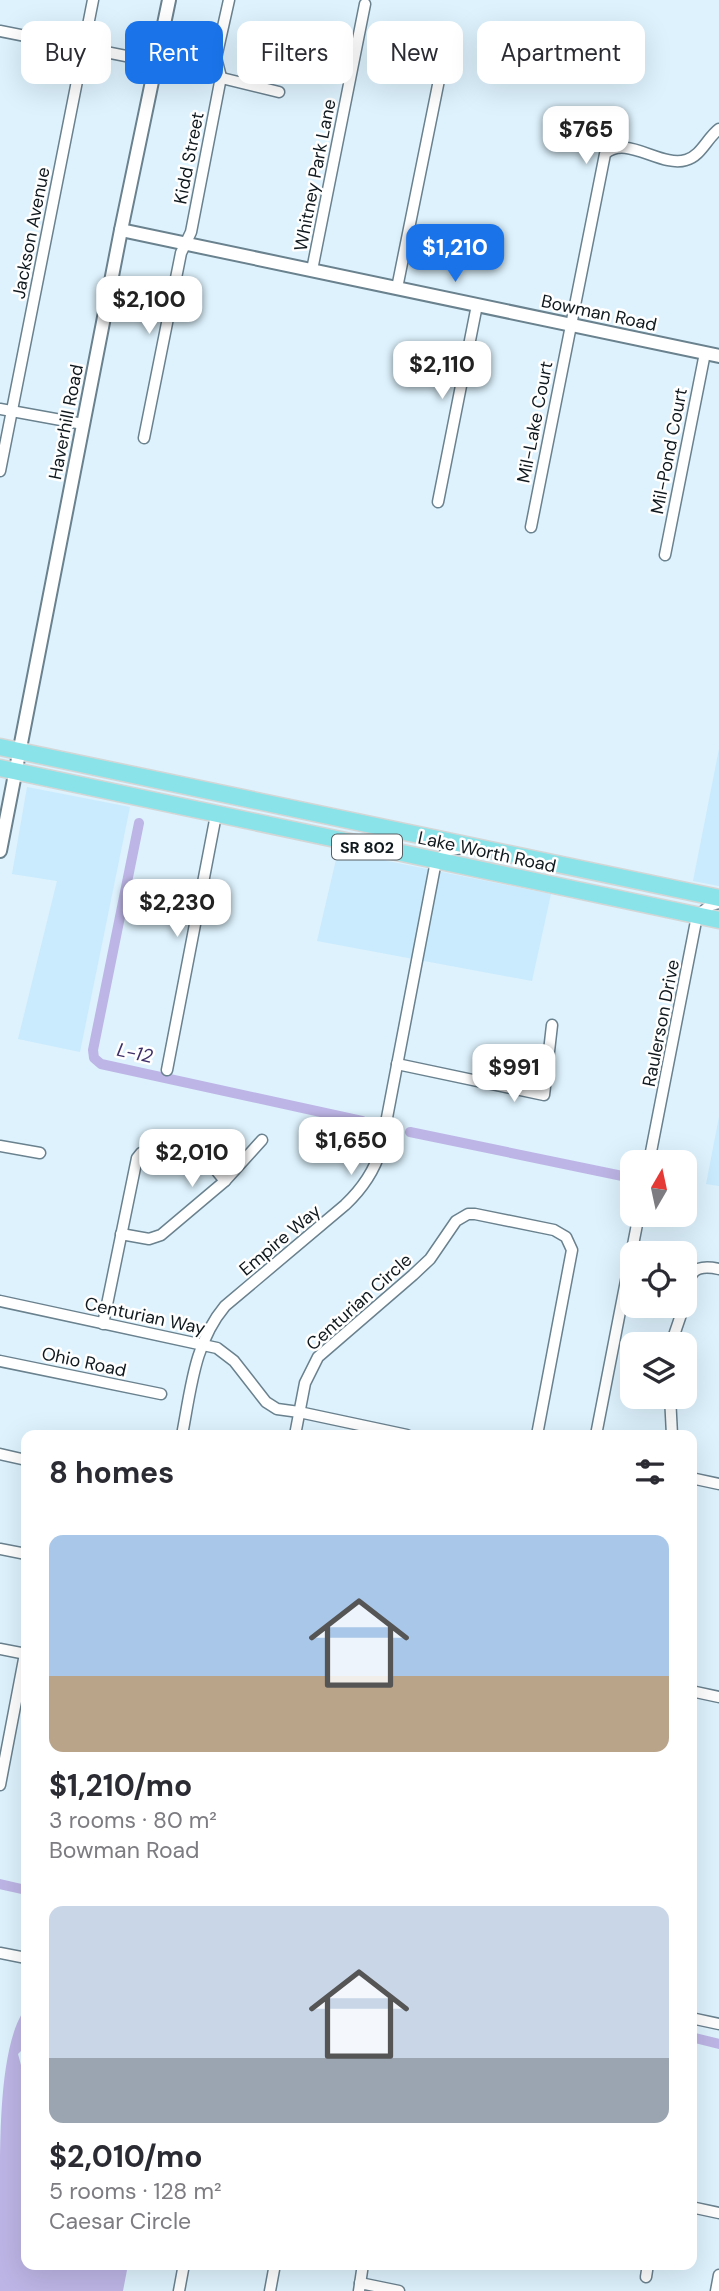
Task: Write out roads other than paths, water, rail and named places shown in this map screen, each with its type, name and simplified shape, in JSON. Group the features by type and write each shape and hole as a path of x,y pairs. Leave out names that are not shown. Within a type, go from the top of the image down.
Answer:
{"main road":[{"name":"Lake Worth Road","path":"0,747 474,846 719,901"},
{"name":"Lake Worth Road","path":"8,769 719,920"}],"street":[{"name":"Jackson Avenue","path":"89,21 93,0"},
{"name":"Haverhill Road","path":"165,21 169,0"},
{"name":"Kidd Street","path":"223,27 229,0"},
{"name":"Whitney Park Lane","path":"312,270 365,4"},
{"path":"0,31 21,35"},
{"path":"223,78 279,92"},
{"name":"Jackson Avenue","path":"0,471 77,84"},
{"name":"Haverhill Road","path":"0,851 8,769 19,751 151,84"},
{"name":"Kidd Street","path":"144,438 184,243 191,232 220,84"},
{"path":"397,288 438,84"},
{"name":"Mil-Lake Court","path":"531,527 606,154 610,149 623,147 671,161 684,161 695,155 719,129"},
{"name":"Bowman Road","path":"121,230 719,356"},
{"path":"438,502 477,305"},
{"name":"Mil-Pond Court","path":"665,555 705,353"},
{"path":"0,409 83,424"},
{"path":"167,1070 216,815"},
{"path":"436,861 450,850 474,846"},
{"name":"Empire Way","path":"183,1430 201,1344 207,1330 225,1306 345,1205 365,1183 380,1149 436,861"},
{"path":"697,916 719,901"},
{"name":"Raulerson Drive","path":"651,1150 697,916"},
{"path":"397,1064 544,1095 552,1025"},
{"path":"121,1234 149,1239 161,1235 225,1181 262,1140"},
{"path":"0,1146 40,1153"},
{"path":"103,1324 137,1158 147,1150 161,1148 200,1157 211,1164 225,1181"},
{"name":"Centurian Circle","path":"299,1412 307,1376 318,1357 430,1259 456,1221 468,1214 475,1214 554,1230 566,1237 572,1250 538,1430"},
{"path":"597,1430 636,1227"},
{"path":"697,1268 702,1266 719,1269"},
{"name":"Centurian Way","path":"0,1301 217,1348 229,1356 271,1406 299,1412"},
{"name":"Ohio Road","path":"0,1361 161,1394"},
{"path":"671,1409 672,1430"},
{"path":"296,1430 299,1412 384,1430"},
{"path":"0,1454 21,1459"},
{"path":"697,1479 719,1484"},
{"path":"0,1549 21,1553"},
{"path":"0,1649 21,1653"},
{"path":"0,1785 21,1679"},
{"path":"697,1692 719,1697"},
{"path":"0,1952 21,1957"},
{"path":"697,2019 719,2024"},
{"path":"697,2208 719,2213"},
{"path":"179,2291 183,2270"},
{"path":"270,2291 274,2270"},
{"path":"646,2277 647,2270"},
{"path":"716,2291 719,2275"},
{"path":"360,2287 399,2291"}],"waterway":[{"name":"L-12","path":"139,823 93,1050 94,1058 101,1064 362,1121"},
{"name":"L-12","path":"410,1132 620,1176"},
{"path":"0,1884 21,1889"},
{"path":"697,2038 719,2044"}]}
